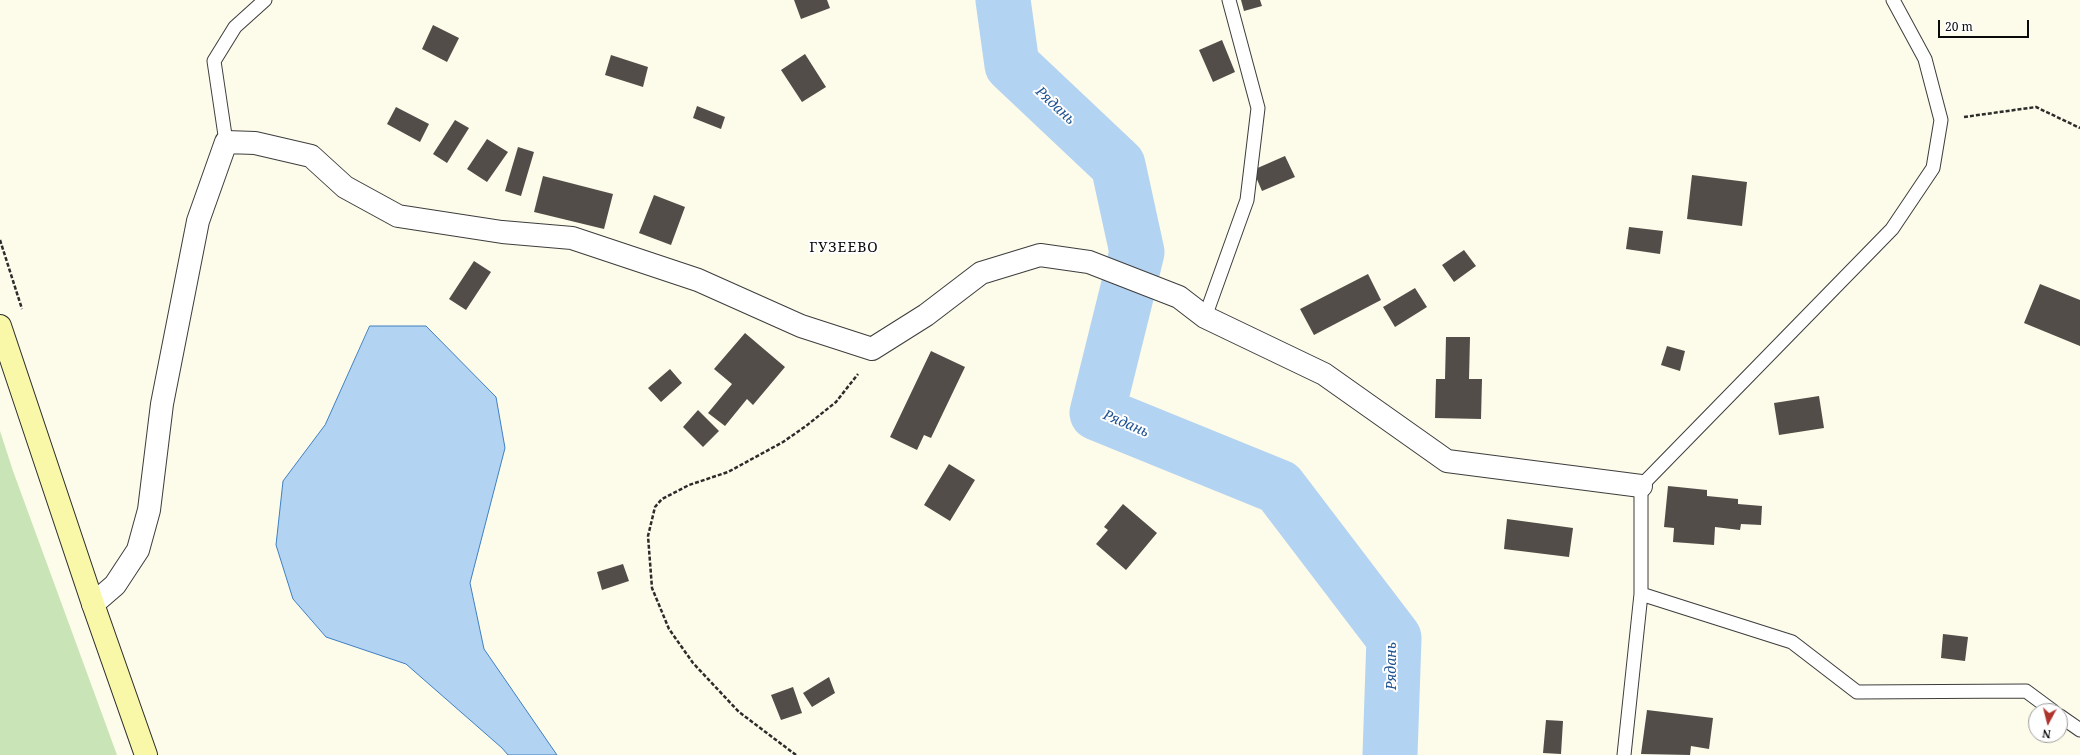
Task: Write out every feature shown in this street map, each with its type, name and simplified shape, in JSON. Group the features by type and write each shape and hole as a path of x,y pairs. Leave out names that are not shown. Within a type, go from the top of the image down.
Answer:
{"street":[{"path":"93,604 115,585 138,550 149,510 162,404 198,221 226,142 255,143 312,156 345,187 398,216 502,232 572,238 698,280 801,326 872,348 926,315 981,273 1040,255 1089,262 1179,298 1205,317 1324,374 1447,461 1641,486"},
{"path":"0,326 93,604 146,755"}],"lane":[{"path":"226,142 214,61 235,27 265,0"},
{"path":"1205,317 1247,200 1258,108 1229,0"},
{"path":"1624,755 1641,594 1641,486 1892,229 1933,168 1941,120 1925,59 1893,0"},
{"path":"1641,594 1792,642 1856,692 2026,691 2042,703"},
{"path":"2068,722 2080,730"}],"path":[{"path":"1941,120 2036,107 2080,128"},
{"path":"796,755 739,712 693,663 669,629 652,588 648,536 655,506 662,499 689,485 728,472 783,442 806,426 836,402 855,380 872,348"}],"green space":[{"path":"0,431 13,471 117,755 0,755"}],"water":[{"path":"370,326 426,326 496,397 505,448 470,583 484,649 557,755 508,755 502,748 406,664 326,637 293,599 276,545 283,481 325,425"}],"building":[{"path":"794,0 827,0 830,8 801,19"},
{"path":"1241,0 1260,0 1262,6 1244,11"},
{"path":"433,25 459,38 447,62 422,49"},
{"path":"1222,40 1235,72 1213,82 1199,50"},
{"path":"805,54 826,87 802,102 781,70"},
{"path":"611,55 648,67 643,87 605,75"},
{"path":"697,106 725,117 721,129 693,118"},
{"path":"396,107 429,124 420,142 387,124"},
{"path":"455,120 469,128 447,163 433,154"},
{"path":"487,139 508,152 487,182 467,169"},
{"path":"518,147 534,152 521,196 505,191"},
{"path":"1285,156 1295,177 1262,191 1253,170"},
{"path":"1692,175 1747,182 1742,226 1687,219"},
{"path":"543,176 613,194 604,229 534,212"},
{"path":"654,195 685,207 671,245 639,233"},
{"path":"1629,227 1663,231 1660,254 1626,249"},
{"path":"1464,250 1476,266 1454,282 1442,265"},
{"path":"474,261 491,272 466,310 449,299"},
{"path":"1368,274 1381,300 1314,335 1300,309"},
{"path":"2040,284 2080,300 2080,346 2024,323"},
{"path":"1415,288 1427,307 1395,327 1383,307"},
{"path":"745,333 785,367 753,405 747,399 725,426 708,413 732,384 714,369"},
{"path":"1446,337 1470,337 1469,379 1482,379 1481,419 1435,418 1436,379 1445,379"},
{"path":"1667,346 1685,351 1680,371 1661,365"},
{"path":"931,351 965,367 931,438 924,435 917,450 890,437"},
{"path":"670,369 682,383 661,402 648,388"},
{"path":"1819,396 1824,428 1779,435 1774,403"},
{"path":"698,410 719,431 703,447 683,427"},
{"path":"949,464 975,480 950,521 924,505"},
{"path":"1668,486 1707,490 1707,496 1738,499 1738,504 1762,506 1761,525 1741,524 1740,530 1715,527 1714,545 1673,542 1674,528 1664,527"},
{"path":"1123,504 1157,533 1126,570 1096,544 1108,530 1104,527"},
{"path":"1507,519 1573,528 1569,557 1504,549"},
{"path":"623,564 629,581 602,590 597,572"},
{"path":"1943,634 1968,637 1965,661 1941,658"},
{"path":"829,677 835,693 812,707 803,693"},
{"path":"793,687 802,713 781,720 771,695"},
{"path":"1647,710 1713,718 1709,749 1691,746 1690,755 1641,754"},
{"path":"1546,720 1563,721 1561,754 1543,753"}],"waterway":[{"name":"Рядань","path":"1003,0 1012,65 1118,165 1137,252 1097,413 1279,487 1394,638 1390,755"}],"district":[{"name":"ГУЗЕЕВО","path":"844,248"}]}
